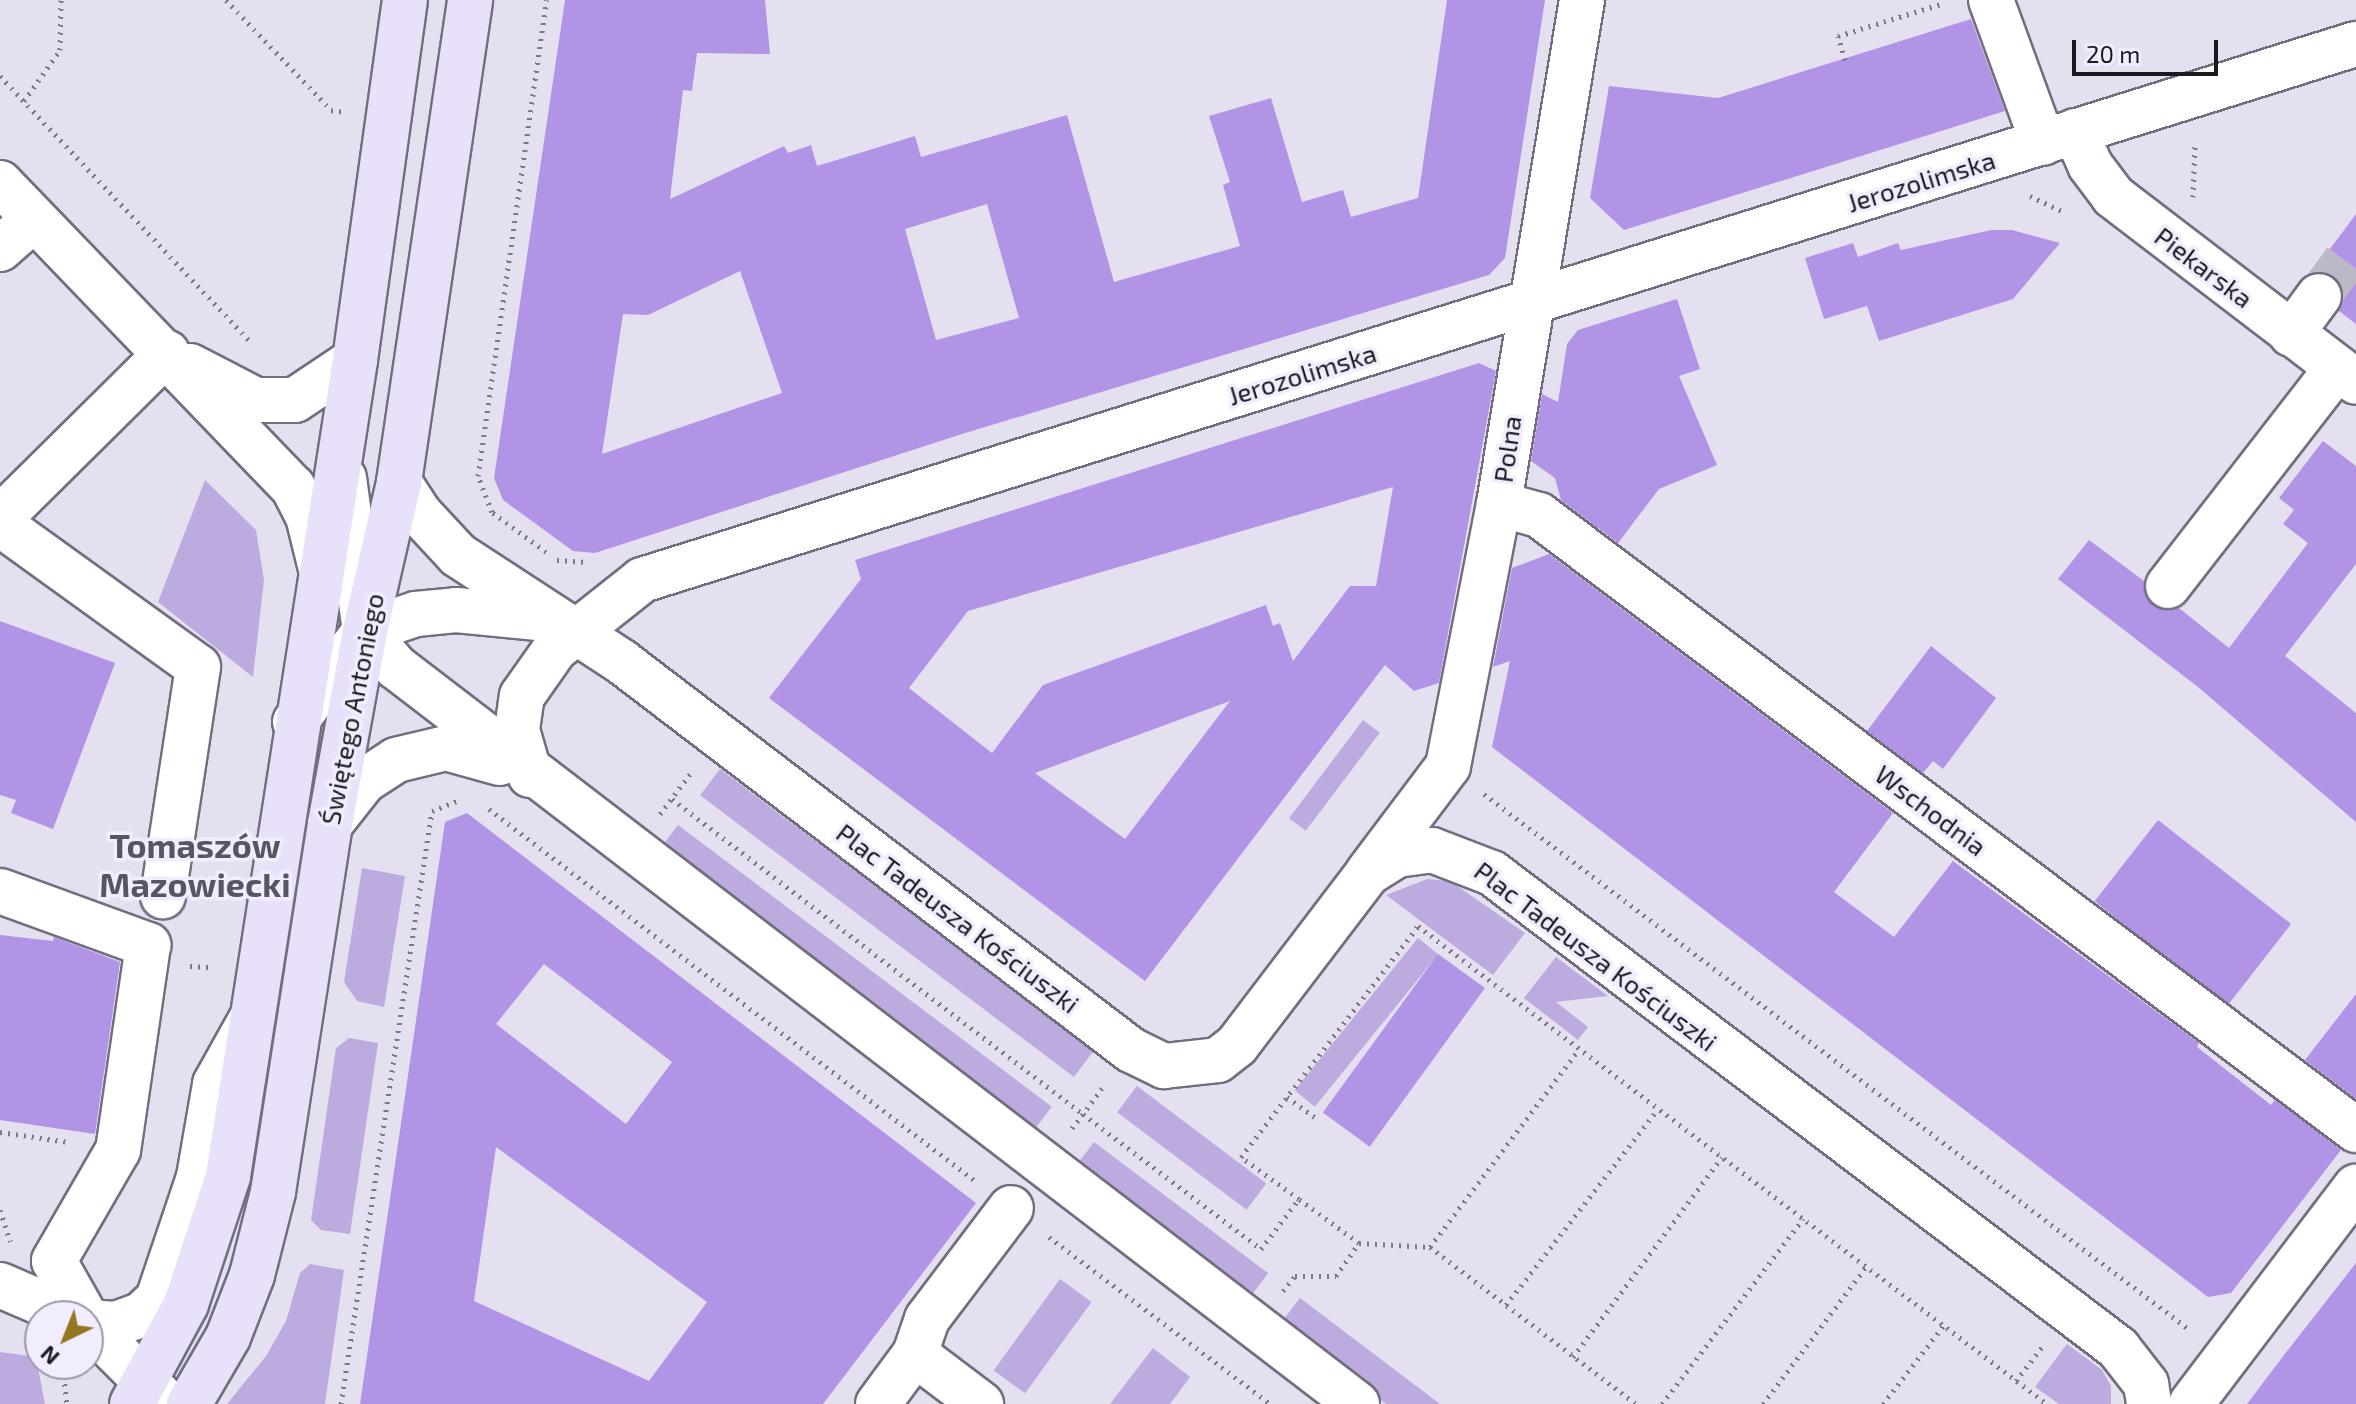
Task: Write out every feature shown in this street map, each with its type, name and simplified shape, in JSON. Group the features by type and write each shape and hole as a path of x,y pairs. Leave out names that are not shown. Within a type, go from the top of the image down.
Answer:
{"main road":[{"name":"Świętego Antoniego","path":"149,1397 206,1252 228,1176 295,723 355,360 405,0"},
{"name":"Świętego Antoniego","path":"189,1404 233,1325 252,1275 273,1192 330,824 365,631 399,482 470,0"}],"street":[{"name":"Polna","path":"1368,873 1448,766 1499,504 1582,0"},
{"path":"1991,0 2059,137"},
{"name":"Jerozolimska","path":"564,625 642,580 2356,44"},
{"name":"Piekarska","path":"2059,137 2113,196 2347,375"},
{"path":"0,183 293,487 308,516 322,573"},
{"path":"0,249 34,219"},
{"path":"2291,334 2319,296"},
{"path":"167,353 256,400 295,400 355,360"},
{"path":"0,518 167,353"},
{"path":"2168,586 2347,375"},
{"path":"341,443 350,550 365,631 431,699 1357,1404"},
{"name":"Plac Tadeusza Kościuszki","path":"399,482 419,513 458,555 564,625 1131,1050 1164,1066 1218,1060 1237,1045 1368,873 1397,855 1432,850 1492,873 2118,1348 2146,1384 2149,1404"},
{"name":"Wschodnia","path":"1499,504 1539,515 2356,1130"},
{"path":"0,524 198,667 163,896"},
{"path":"295,723 365,631 416,614 456,610 564,625 522,696 517,730 530,775"},
{"path":"330,824 364,781 396,760 425,750 468,750 530,775"},
{"path":"0,891 148,945 118,1150 54,1261 74,1300"},
{"path":"104,1322 116,1324 141,1315 158,1299 199,1177 215,1084 250,1021"},
{"path":"2191,1404 2356,1187"},
{"path":"878,1404 915,1354 927,1319 1011,1208"},
{"path":"0,1285 36,1300"},
{"path":"104,1343 149,1397"},
{"path":"915,1354 981,1404"}],"path":[{"path":"24,101 60,50 61,0"},
{"path":"226,0 331,110 344,113"},
{"path":"547,0 478,476 492,512 559,562 594,562"},
{"path":"1845,60 1838,36 1953,0"},
{"path":"0,76 263,355"},
{"path":"2193,212 2195,127"},
{"path":"2024,194 2078,220"},
{"path":"657,818 695,767"},
{"path":"1485,780 1484,794 2192,1332"},
{"path":"672,799 1261,1249 1299,1199"},
{"path":"341,1404 432,811 445,803 473,804"},
{"path":"486,807 1271,1404"},
{"path":"1636,1404 1430,1247 1359,1243 1241,1157 1418,926 2047,1404"},
{"path":"1430,1247 1579,1049"},
{"path":"1064,1139 1107,1081"},
{"path":"1287,1097 1315,1117"},
{"path":"1506,1305 1658,1109"},
{"path":"0,1132 118,1150"},
{"path":"1573,1357 1722,1157"},
{"path":"1662,1404 1803,1219"},
{"path":"1295,1276 1336,1276 1359,1243"},
{"path":"1763,1404 1866,1267"},
{"path":"1883,1404 1944,1325"},
{"path":"66,1380 67,1404"}],"shaded area":[{"path":"205,480 256,530 264,580 253,677 158,602"},
{"path":"1363,720 1380,733 1306,831 1289,818"},
{"path":"720,769 1094,1051 1074,1077 700,795"},
{"path":"678,825 1052,1107 1033,1132 659,851"},
{"path":"362,868 405,876 384,1007 357,1001 344,982"},
{"path":"1427,879 1450,881 1525,933 1493,975 1386,895"},
{"path":"1418,938 1438,954 1315,1107 1295,1090"},
{"path":"1556,957 1608,996 1556,1002 1588,1027 1578,1040 1524,998"},
{"path":"349,1038 378,1043 350,1234 321,1230 311,1220 336,1048"},
{"path":"1137,1086 1266,1183 1247,1210 1117,1112"},
{"path":"1094,1142 1268,1273 1249,1299 1075,1168"},
{"path":"310,1264 344,1270 325,1404 227,1404 266,1356 286,1321 300,1273"},
{"path":"1060,1279 1092,1302 1025,1393 994,1370"},
{"path":"1300,1298 1440,1404 1386,1404 1280,1324"},
{"path":"2067,1344 2102,1370 2111,1386 2111,1404 2059,1404 2035,1387"},
{"path":"1153,1348 1190,1377 1170,1404 1110,1404"},
{"path":"0,1352 24,1355 24,1380 40,1380 45,1404 0,1404"}],"building":[{"path":"565,0 765,0 770,54 697,53 692,91 683,90 670,199 784,146 788,153 811,145 817,166 915,136 921,157 1067,115 1114,282 1240,246 1223,185 1230,182 1209,116 1271,98 1302,202 1343,190 1351,217 1418,198 1447,0 1545,0 1505,258 1489,275 962,434 595,553 573,551 503,500 494,478","holes":["987,204 1019,318 936,340 905,229","740,271 782,393 602,454 623,314 648,315"]},
{"path":"1971,19 2005,111 1624,230 1590,198 1609,86 1718,98"},
{"path":"2356,214 2356,324 2339,311 2344,298 2334,276 2312,273"},
{"path":"1991,230 2012,230 2060,243 2013,299 1879,341 1867,306 1824,319 1805,258 1853,243 1858,257 1898,243 1901,250"},
{"path":"1677,299 1700,369 1679,376 1717,465 1659,489 1618,543 1561,500 1555,478 1531,461 1542,394 1558,402 1567,344 1578,330"},
{"path":"1479,363 1496,371 1439,683 1414,691 1385,665 1145,981 769,698 861,579 855,560","holes":["1393,487 1376,586 1350,586 1293,661 1280,623 1273,626 1266,605 1043,685 992,753 909,688 968,611","1230,701 1125,839 1035,773"]},
{"path":"2323,441 2356,466 2356,564 2285,656 2356,713 2356,822 2198,687 2058,579 2089,540 2144,581 2153,606 2179,608 2229,648 2308,543 2283,524 2294,510 2279,498"},
{"path":"1549,554 1893,813 1834,892 1894,937 1953,861 2199,1043 2197,1047 2271,1105 2275,1100 2341,1150 2231,1293 2208,1297 1492,747 1510,661 1493,667 1512,568"},
{"path":"0,621 115,663 53,829 11,813 16,800 0,795"},
{"path":"1931,646 1996,698 1943,769 1933,761 1923,773 1867,731"},
{"path":"467,813 976,1203 823,1404 360,1404 445,822","holes":["544,964 672,1062 626,1124 496,1024","496,1147 707,1302 649,1381 474,1301"]},
{"path":"2158,820 2291,924 2228,1005 2095,901"},
{"path":"0,935 53,941 54,937 120,962 95,1134 0,1120"},
{"path":"1438,954 1485,988 1370,1147 1323,1113"},
{"path":"2356,994 2356,1099 2305,1060"},
{"path":"2356,1263 2356,1404 2247,1404 2284,1355"}],"tunnel":[{"path":"2319,296 2356,246"}],"district":[{"name":"Tomaszów Mazowiecki","path":"195,864"}]}
